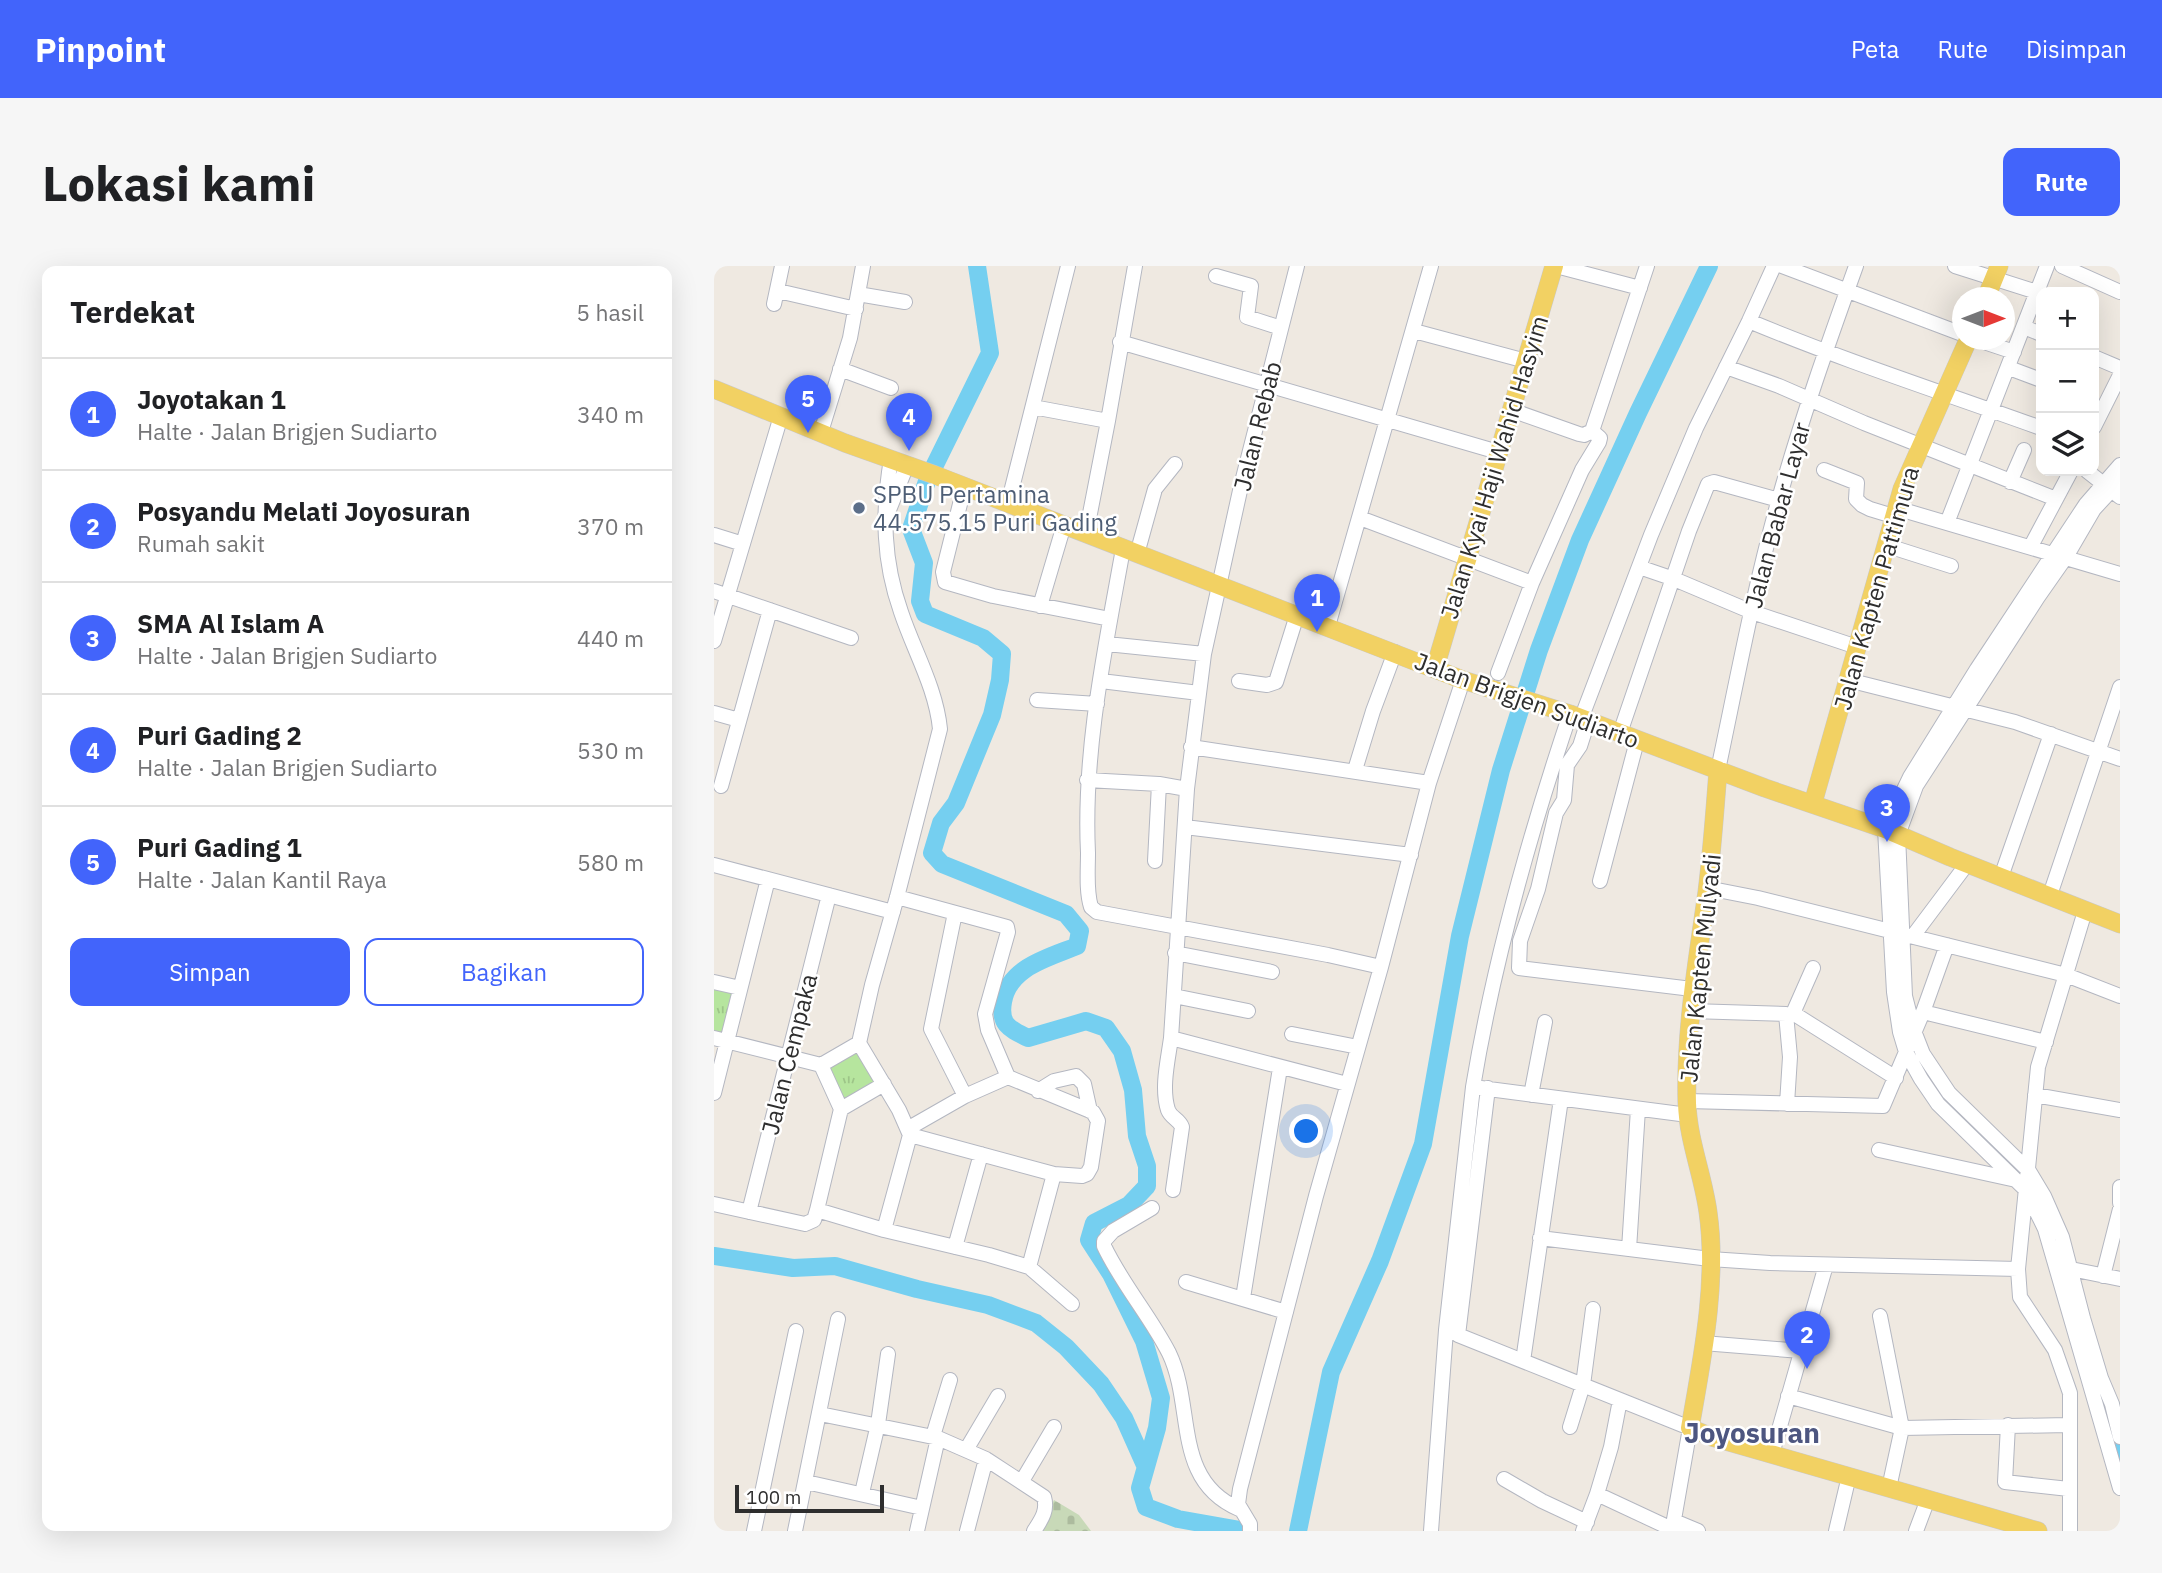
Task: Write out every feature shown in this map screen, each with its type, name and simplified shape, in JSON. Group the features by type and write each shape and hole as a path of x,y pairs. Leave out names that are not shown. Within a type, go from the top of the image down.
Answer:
{"main road":[{"name":"Jalan Kyai Haji Wahid Hasyim","path":"1435,668 1555,266"},
{"name":"Jalan Kapten Pattimura","path":"1813,803 1894,512 1919,446 1963,350"},
{"name":"Jalan Brigjen Sudiarto","path":"714,389 1463,680 1573,716 1892,831 2120,924"},
{"name":"Jalan Kapten Mulyadi","path":"1690,1428 1703,1343 1710,1259 1709,1213 1687,1108 1691,1011 1707,888 1718,770"},
{"path":"1690,1428 2038,1531"}],"street":[{"path":"782,266 776,298 856,309"},
{"path":"821,432 856,309 863,266"},
{"path":"1008,504 1068,266"},
{"path":"1086,534 1135,266"},
{"name":"Jalan Rebab","path":"1173,1190 1182,1127 1180,1121 1170,1115 1166,1072 1171,1038 1191,747 1217,586 1297,266"},
{"path":"1328,626 1431,266"},
{"path":"1555,266 1640,288"},
{"path":"1511,410 1579,434 1592,431 1647,266"},
{"path":"1431,1531 1446,1330 1480,1088 1510,914 1541,802 1573,716 1639,567 1696,428 1774,266"},
{"path":"1782,266 1952,330"},
{"name":"Jalan Babar Layar","path":"1718,770 1779,500 1808,398 1856,266"},
{"path":"1955,266 1996,272 2036,292"},
{"path":"2039,287 2047,266"},
{"path":"2062,266 2120,292"},
{"path":"1216,276 1251,286 1247,317 1281,328"},
{"path":"858,294 905,302"},
{"path":"1947,523 2036,295"},
{"path":"1749,321 1824,352 2036,426"},
{"path":"2024,327 2036,332"},
{"path":"1414,331 1525,361"},
{"path":"1120,342 1498,453"},
{"path":"2008,350 2014,352"},
{"path":"2099,358 2120,368"},
{"path":"1726,368 1808,398 1919,446 2056,499"},
{"path":"2009,368 2036,378"},
{"path":"840,369 891,388"},
{"path":"2099,403 2120,375"},
{"path":"1033,407 1108,421"},
{"path":"714,641 721,594 743,544 781,416"},
{"path":"1498,673 1532,583 1583,470 1599,442 1600,438 1592,431"},
{"path":"2010,482 2024,450"},
{"path":"1175,464 1155,489 1130,551 1110,620 1087,780 1091,907 1097,912 1381,967"},
{"path":"2120,465 2112,487 2059,555 1960,708 1892,831 1910,1041 1921,1079 1953,1121 2025,1181 2045,1228 2120,1437"},
{"path":"897,897 1004,925 1009,932 985,1014 988,1030 1008,1077 1096,1115 1098,1121 1091,1167 1087,1174 1054,1174 930,1141 909,1132 859,1043 940,729 932,692 901,613 890,575 884,525 913,467"},
{"path":"1824,470 1857,482 1856,499 1861,505 1947,523 2120,574"},
{"path":"2031,546 2068,476"},
{"path":"2095,476 2112,487"},
{"path":"1620,733 1689,531 1711,482 1779,500"},
{"path":"966,487 943,572 945,582 993,596 1110,620"},
{"path":"1360,518 1532,583"},
{"path":"1040,606 1064,525"},
{"path":"714,535 743,544"},
{"path":"1885,545 1951,566"},
{"path":"1639,567 1752,612 1857,647"},
{"path":"721,594 851,638"},
{"path":"721,786 770,610"},
{"path":"1239,681 1267,685 1276,682 1297,615"},
{"path":"1107,644 1204,654"},
{"path":"1355,770 1395,652"},
{"path":"1239,1509 1240,1489 1347,1084 1429,783 1463,680"},
{"path":"1848,680 2015,722 2120,759"},
{"path":"1101,681 1199,693"},
{"path":"2050,895 2120,687"},
{"path":"1037,700 1097,704"},
{"path":"714,713 739,720"},
{"path":"1573,716 1580,746 1567,765 1564,800 1556,813 1538,889 1520,941 1520,968 1692,989"},
{"path":"2001,877 2051,734"},
{"path":"1600,881 1637,741"},
{"path":"1191,747 1429,783"},
{"path":"1087,780 1187,789"},
{"path":"1155,862 1159,785"},
{"path":"1185,827 1411,855"},
{"path":"1968,864 1899,934 1896,1013 1910,1041 1923,1054 1949,1093 2052,1213 2071,1269 2107,1402 2120,1488"},
{"path":"714,865 893,912"},
{"path":"714,1093 720,1040 740,988 768,879"},
{"path":"1707,888 1758,898 2066,975 2120,996"},
{"name":"Jalan Cempaka","path":"749,1212 829,895"},
{"path":"2070,1531 2070,1393 2054,1350 2020,1297 2018,1269 2038,1067 2085,911"},
{"path":"956,913 931,1029 965,1096"},
{"path":"1480,1088 1638,1109 1787,1104 1881,1107 1923,1012 1947,945"},
{"path":"1175,953 1272,972"},
{"path":"1813,968 1794,1011 1796,1015 1896,1078"},
{"path":"714,982 740,988"},
{"path":"1174,996 1248,1011"},
{"path":"1691,1011 1786,1014 1790,1057 1787,1104"},
{"path":"1923,1012 2046,1042"},
{"path":"1531,1095 1545,1022"},
{"path":"1292,1034 1358,1047"},
{"path":"1171,1038 1347,1084"},
{"path":"720,1040 821,1065 859,1043"},
{"path":"714,1204 805,1224 814,1220 841,1109 821,1065"},
{"path":"1242,1298 1280,1068"},
{"path":"1038,1091 1054,1082 1076,1076 1084,1084 1090,1111"},
{"path":"884,1230 909,1132 965,1096 1008,1077"},
{"path":"841,1109 884,1084"},
{"path":"1480,1088 1458,1335 1690,1428 1673,1527"},
{"path":"2035,1095 2120,1110"},
{"path":"1523,1361 1561,1099"},
{"path":"1629,1249 1638,1109"},
{"path":"926,1119 932,1129 930,1141"},
{"path":"1879,1150 2025,1181"},
{"path":"955,1247 981,1154"},
{"path":"1029,1267 1054,1174"},
{"path":"2120,1186 2120,1203"},
{"path":"1152,1208 1113,1230 1104,1241 1104,1247 1171,1357 1192,1459 1198,1474 1220,1498 1244,1514 1250,1530"},
{"path":"2103,1276 2120,1209"},
{"path":"817,1210 1029,1267 1072,1304"},
{"path":"1540,1238 1710,1259 1826,1265 2018,1269"},
{"path":"1772,1454 1826,1265"},
{"path":"2071,1269 2120,1279"},
{"path":"1186,1282 1286,1312"},
{"path":"1570,1427 1583,1385 1593,1309"},
{"path":"1880,1316 1902,1428 1889,1488"},
{"path":"795,1531 838,1320"},
{"path":"754,1531 796,1331"},
{"path":"1703,1343 1801,1352"},
{"path":"862,1493 878,1424 888,1354"},
{"path":"917,1531 935,1437 950,1380"},
{"path":"2070,1393 2107,1402"},
{"path":"966,1450 998,1396"},
{"path":"1788,1396 1902,1428 2068,1425"},
{"path":"1504,1479 1585,1526 1611,1447 1620,1400"},
{"path":"820,1414 935,1437 986,1459 1044,1497 1046,1505 1034,1531"},
{"path":"2008,1424 2005,1482 2069,1489"},
{"path":"1022,1481 1054,1427"},
{"path":"967,1531 986,1459"},
{"path":"1836,1531 1849,1476"},
{"path":"806,1482 922,1508"},
{"path":"1597,1494 1673,1527 1698,1531"},
{"path":"1916,1531 1928,1499"}],"green space":[{"path":"714,987 733,991 723,1033 714,1031"},
{"path":"858,1050 877,1082 845,1100 827,1068"},
{"path":"1054,1500 1079,1515 1091,1531 1039,1531"}],"waterway":[{"path":"977,266 990,353 927,481 911,529 924,563 920,601 925,614 983,638 1002,654 1000,680 992,715 956,803 941,823 932,853 942,864 1066,914 1080,931 1077,946 1031,965 1013,980 1003,1002 1004,1021 1011,1029 1028,1038 1086,1021 1106,1028 1122,1051 1133,1090 1137,1136 1147,1166 1147,1186 1129,1205 1094,1223 1089,1240 1111,1274 1144,1341 1161,1398 1157,1428 1140,1488 1146,1507 1178,1519 1246,1531"},
{"path":"1298,1531 1331,1372 1380,1261 1423,1144 1460,936 1501,770 1539,650 1580,540 1709,266"},
{"path":"1923,1065 1940,1097"},
{"path":"714,1256 793,1268 835,1266 988,1305 1036,1323 1066,1347 1101,1384 1124,1418 1145,1465"},
{"path":"2101,1391 2120,1458"}],"place":[{"name":"Puri Gading 1","path":"808,433"},
{"name":"Puri Gading 2","path":"909,451"},
{"name":"SPBU Pertamina 44.575.15 Puri Gading","path":"859,508"},
{"name":"Joyotakan 1","path":"1317,632"},
{"name":"SMA Al Islam A","path":"1887,842"},
{"name":"Posyandu Melati Joyosuran","path":"1807,1369"}],"district":[{"name":"Joyosuran","path":"1752,1432"}]}
